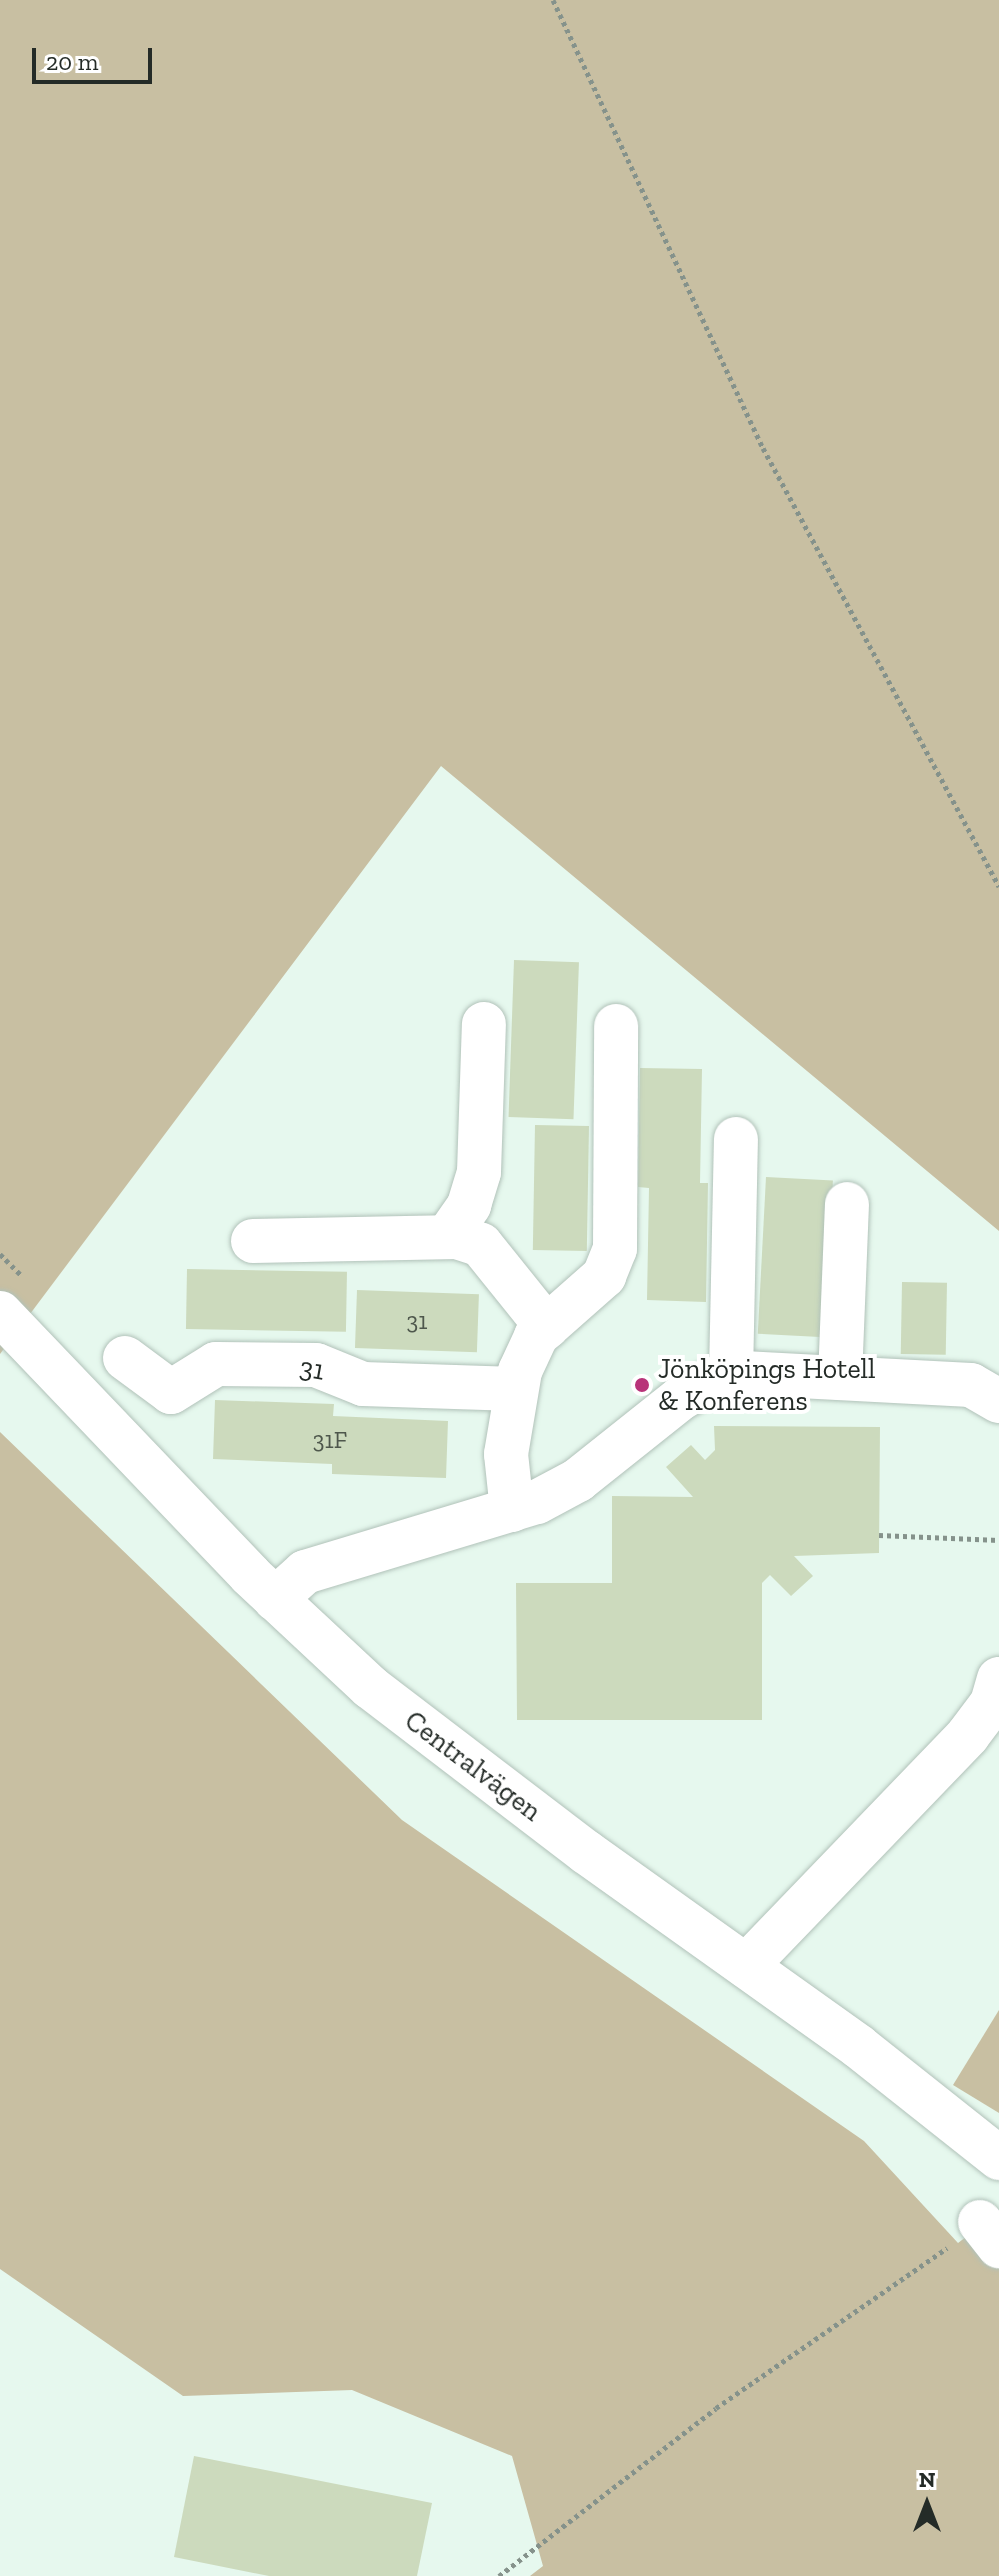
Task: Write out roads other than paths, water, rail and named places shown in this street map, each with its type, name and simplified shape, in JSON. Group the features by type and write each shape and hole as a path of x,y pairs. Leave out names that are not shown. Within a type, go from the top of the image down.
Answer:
{"street":[{"path":"447,1237 469,1205 479,1172 484,1024"},
{"path":"512,1510 506,1454 516,1389 536,1336 604,1276 615,1249 616,1026"},
{"path":"731,1375 736,1139"},
{"path":"840,1378 847,1204"},
{"path":"253,1241 447,1237 481,1245 547,1327"},
{"name":"Centralvägen","path":"0,1313 275,1599 370,1687 859,2047 999,2158"},
{"name":"31","path":"125,1358 171,1392 216,1364 316,1365 363,1384 516,1389"},
{"path":"275,1599 305,1572 512,1510 578,1480 681,1398 731,1375 971,1385 999,1401"},
{"path":"746,1966 968,1735 992,1703 999,1679"}],"place":[{"name":"Jönköpings Hotell & Konferens","path":"642,1385"}]}
